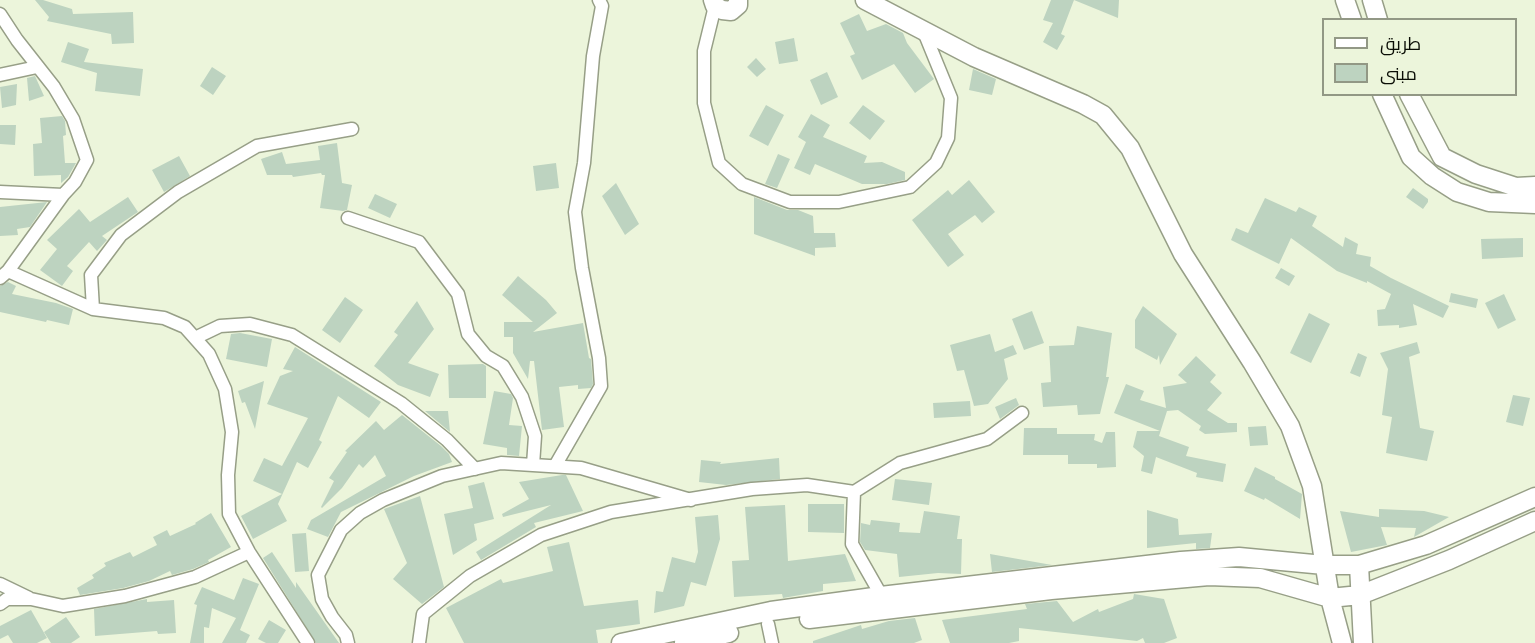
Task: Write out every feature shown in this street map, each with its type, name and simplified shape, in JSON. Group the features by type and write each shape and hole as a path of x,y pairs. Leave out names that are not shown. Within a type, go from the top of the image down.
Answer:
{"street":[{"path":"555,466 601,386 575,212 584,163 593,56 602,6 599,0"},
{"path":"738,0 738,5 731,11 722,10 714,3 704,51 704,103 719,163 742,184 790,202 839,202 910,187 936,163 948,138 951,98 924,32"},
{"path":"865,0 974,57 1083,104 1102,115 1130,148 1183,254 1290,426 1312,486 1330,598 1342,643"},
{"path":"1345,0 1352,18"},
{"path":"1372,0 1377,18"},
{"path":"0,14 54,87 73,119 87,160 75,182 4,274 93,309 164,318 185,327 210,354 225,389 232,432 228,475 229,514 249,552 308,643"},
{"path":"0,75 37,67"},
{"path":"1383,96 1411,157 1432,176 1457,192 1489,202 1535,204"},
{"path":"1410,96 1442,157 1476,174 1516,187 1535,186"},
{"path":"93,309 91,275 121,235 178,192 257,146 352,129"},
{"path":"0,192 63,195"},
{"path":"348,218 419,242 458,294 468,334 486,356 503,366 522,397 535,436 533,465"},
{"path":"195,338 220,326 250,324 292,335 401,403 447,440 475,469"},
{"path":"419,643 423,614 470,576 541,535 611,512 753,489 807,485 854,492 900,463 987,439 1022,413"},
{"path":"348,643 346,634 332,617 322,599 318,575 341,530 360,513 383,500 441,476 501,463 581,468 691,500"},
{"path":"854,492 852,544 885,602"},
{"path":"684,643 768,624 885,602 1181,561 1239,557 1324,565 1359,565 1426,545 1535,497"},
{"path":"621,643 771,611 1209,576 1260,578 1330,598 1360,595 1449,560 1535,521"},
{"path":"0,604 7,599 31,599 63,606 125,596 195,578 249,552"},
{"path":"1359,565 1364,643"},
{"path":"0,584 31,599"},
{"path":"768,624 772,643"}],"building":[{"path":"35,0 43,0 72,9 73,14 133,12 134,43 112,44 111,34 47,21 49,17"},
{"path":"1051,0 1074,0 1061,34 1065,36 1057,50 1043,42 1053,23 1043,20"},
{"path":"1074,0 1119,0 1118,18"},
{"path":"859,14 867,31 886,24 903,33 907,43 934,79 915,93 894,64 862,80 850,56 855,54 840,23"},
{"path":"794,38 798,61 779,64 775,42"},
{"path":"68,42 89,49 84,62 143,69 140,96 95,91 97,73 61,62"},
{"path":"756,58 766,69 757,77 747,67"},
{"path":"212,67 226,76 213,95 200,86"},
{"path":"973,69 996,79 992,95 969,90"},
{"path":"827,72 838,97 821,105 810,80"},
{"path":"35,76 44,96 29,101 27,78"},
{"path":"17,84 16,105 2,108 0,87"},
{"path":"766,105 784,115 768,146 749,136"},
{"path":"863,105 885,121 870,140 849,123"},
{"path":"811,114 830,125 823,137 867,156 864,163 882,162 905,172 905,180 887,184 862,184 815,164 810,175 794,168 806,142 798,137"},
{"path":"62,116 65,121 66,135 63,136 65,163 76,163 68,177 61,183 61,175 34,176 33,144 42,143 40,118"},
{"path":"0,125 16,125 15,145 0,144"},
{"path":"337,143 342,183 352,185 347,210 343,211 320,208 325,175 321,173 293,177 292,175 267,175 261,159 282,152 286,164 320,160 318,146"},
{"path":"778,154 790,159 777,188 765,184"},
{"path":"179,156 190,176 164,192 152,170"},
{"path":"556,163 559,188 536,191 533,166"},
{"path":"969,180 995,212 982,223 975,215 948,234 964,255 948,267 912,220 948,190 952,195"},
{"path":"616,183 639,224 625,235 602,196"},
{"path":"1413,188 1428,199 1423,209 1406,197"},
{"path":"375,194 397,204 390,218 368,208"},
{"path":"128,197 138,212 102,236 107,240 97,251 89,242 67,266 73,271 62,286 40,270 57,249 47,240 79,209 90,222"},
{"path":"754,197 787,210 798,210 813,216 814,233 835,233 836,247 815,248 815,256 754,234"},
{"path":"1265,198 1296,212 1299,207 1317,216 1312,226 1343,247 1345,237 1358,244 1356,254 1371,257 1370,266 1449,306 1443,318 1413,304 1417,325 1399,328 1399,325 1378,326 1377,310 1385,309 1391,294 1367,281 1367,283 1337,271 1291,238 1279,264 1231,240 1236,228 1248,233"},
{"path":"47,202 30,227 17,229 18,235 0,236 0,207"},
{"path":"1523,238 1523,257 1482,259 1481,239"},
{"path":"1281,268 1295,276 1289,286 1275,278"},
{"path":"518,276 546,300 557,313 533,332 583,323 591,359 593,384 591,388 578,389 578,385 559,387 564,427 542,430 534,361 530,361 528,379 513,353 513,337 504,337 504,322 533,322 502,295"},
{"path":"8,282 16,286 12,294 73,309 69,325 0,312 0,286"},
{"path":"1451,293 1478,299 1476,308 1449,302"},
{"path":"1504,294 1516,320 1498,329 1485,303"},
{"path":"345,297 363,310 340,343 322,330"},
{"path":"417,301 434,329 408,363 439,374 430,397 398,385 374,366 398,335 394,332"},
{"path":"1143,306 1177,334 1160,365 1159,355 1157,360 1135,348 1135,320"},
{"path":"1032,311 1044,343 1024,350 1012,319"},
{"path":"1309,313 1330,324 1311,363 1290,353"},
{"path":"1077,326 1112,333 1106,377 1109,377 1100,414 1078,415 1077,405 1043,407 1041,383 1051,382 1049,346 1074,345"},
{"path":"240,333 272,339 267,367 226,359 231,334"},
{"path":"990,334 995,352 1013,345 1017,354 1004,359 1008,379 988,404 974,406 964,370 957,371 950,345"},
{"path":"1417,342 1420,353 1409,357 1420,428 1434,431 1427,461 1386,453 1392,417 1382,415 1388,369 1380,353"},
{"path":"295,347 381,402 369,418 338,396 319,440 322,442 308,468 297,462 278,504 287,521 253,539 241,516 282,494 253,481 264,458 282,466 308,418 267,404 280,376 293,371 283,369"},
{"path":"1358,353 1367,357 1360,377 1350,373"},
{"path":"1196,356 1216,375 1210,382 1222,393 1207,410 1228,423 1237,423 1237,432 1205,434 1199,430 1201,426 1178,410 1167,411 1159,436 1189,447 1186,456 1226,464 1223,482 1196,477 1197,473 1156,457 1152,474 1141,471 1144,456 1133,447 1137,431 1160,431 1114,413 1126,384 1144,391 1140,400 1166,408 1163,387 1187,383 1178,375"},
{"path":"483,364 486,366 486,398 449,398 448,365"},
{"path":"264,381 255,429 245,402 242,403 238,391"},
{"path":"494,391 511,394 513,398 509,425 522,426 519,456 507,455 507,448 483,444"},
{"path":"1513,395 1530,398 1523,426 1506,422"},
{"path":"1016,398 1019,405 1000,419 995,407"},
{"path":"970,401 971,416 934,418 933,403"},
{"path":"425,411 448,411 450,432"},
{"path":"402,415 441,446 449,454 452,462 414,476 341,512 328,537 307,529 311,520 386,476 375,455 363,468 359,464 342,488 321,507 334,481 329,478 347,452 345,451 376,421 384,430"},
{"path":"1266,426 1268,445 1250,446 1248,427"},
{"path":"1024,428 1057,428 1057,434 1095,434 1094,440 1102,443 1106,432 1115,432 1116,467 1097,468 1097,464 1068,464 1068,455 1023,455"},
{"path":"779,458 780,479 726,485 699,482 701,460 721,462 720,464"},
{"path":"1255,467 1302,494 1300,519 1265,498 1264,500 1244,491"},
{"path":"566,475 583,511 534,523 536,527 481,560 476,552 551,505 503,517 502,514 529,499 519,482"},
{"path":"895,479 932,483 929,505 892,500"},
{"path":"484,482 494,519 474,524 477,540 453,555 444,514 473,508 468,486"},
{"path":"420,496 444,587 422,604 393,579 407,563 384,509"},
{"path":"808,504 844,504 844,533 808,532"},
{"path":"785,505 788,561 845,554 856,581 823,584 823,591 783,598 782,594 734,597 732,561 749,560 745,507"},
{"path":"1379,509 1424,511 1449,517 1414,537 1416,528 1381,527 1387,545 1351,552 1340,511 1379,517"},
{"path":"1147,510 1178,519 1179,535 1212,533 1210,548 1196,549 1196,543 1147,548"},
{"path":"924,511 960,516 957,539 962,539 961,574 938,573 899,577 897,554 865,550 860,542 861,523 870,525 871,520 900,523 899,532 920,533"},
{"path":"211,513 231,547 208,560 209,562 172,575 170,571 149,581 123,588 80,595 77,588 94,578 92,575 106,566 104,563 130,552 133,557 157,545 153,537 167,530 170,536 196,524"},
{"path":"718,515 720,539 706,586 691,582 684,606 654,613 656,591 663,592 672,557 695,563 698,552 695,517"},
{"path":"306,533 309,571 295,572 292,534"},
{"path":"569,542 584,606 638,600 640,624 596,630 598,643 464,643 446,608 501,579 503,583 553,571 547,547"},
{"path":"272,552 296,588 296,582 339,643 316,643 263,558"},
{"path":"990,554 1052,565 992,572"},
{"path":"243,578 259,584 240,630 250,635 246,643 222,643 236,618 212,608 209,628 204,627 204,643 190,643 197,605 194,604 202,587 234,600"},
{"path":"1134,594 1164,599 1177,638 1164,643 1145,643 1143,638 1137,641 1019,628 1019,641 950,643 942,620 1027,609 1025,604 1057,601 1073,622 1098,609 1099,612 1133,599"},
{"path":"147,599 147,602 174,600 176,633 158,634 157,631 95,636 94,609"},
{"path":"31,610 47,638 37,643 13,643 8,635 0,639 0,626"},
{"path":"66,617 80,637 71,643 51,643 44,632"},
{"path":"915,618 922,640 914,643 813,643 813,641 861,625 862,629 889,621"},
{"path":"269,620 286,630 278,643 266,643 258,639"}]}
